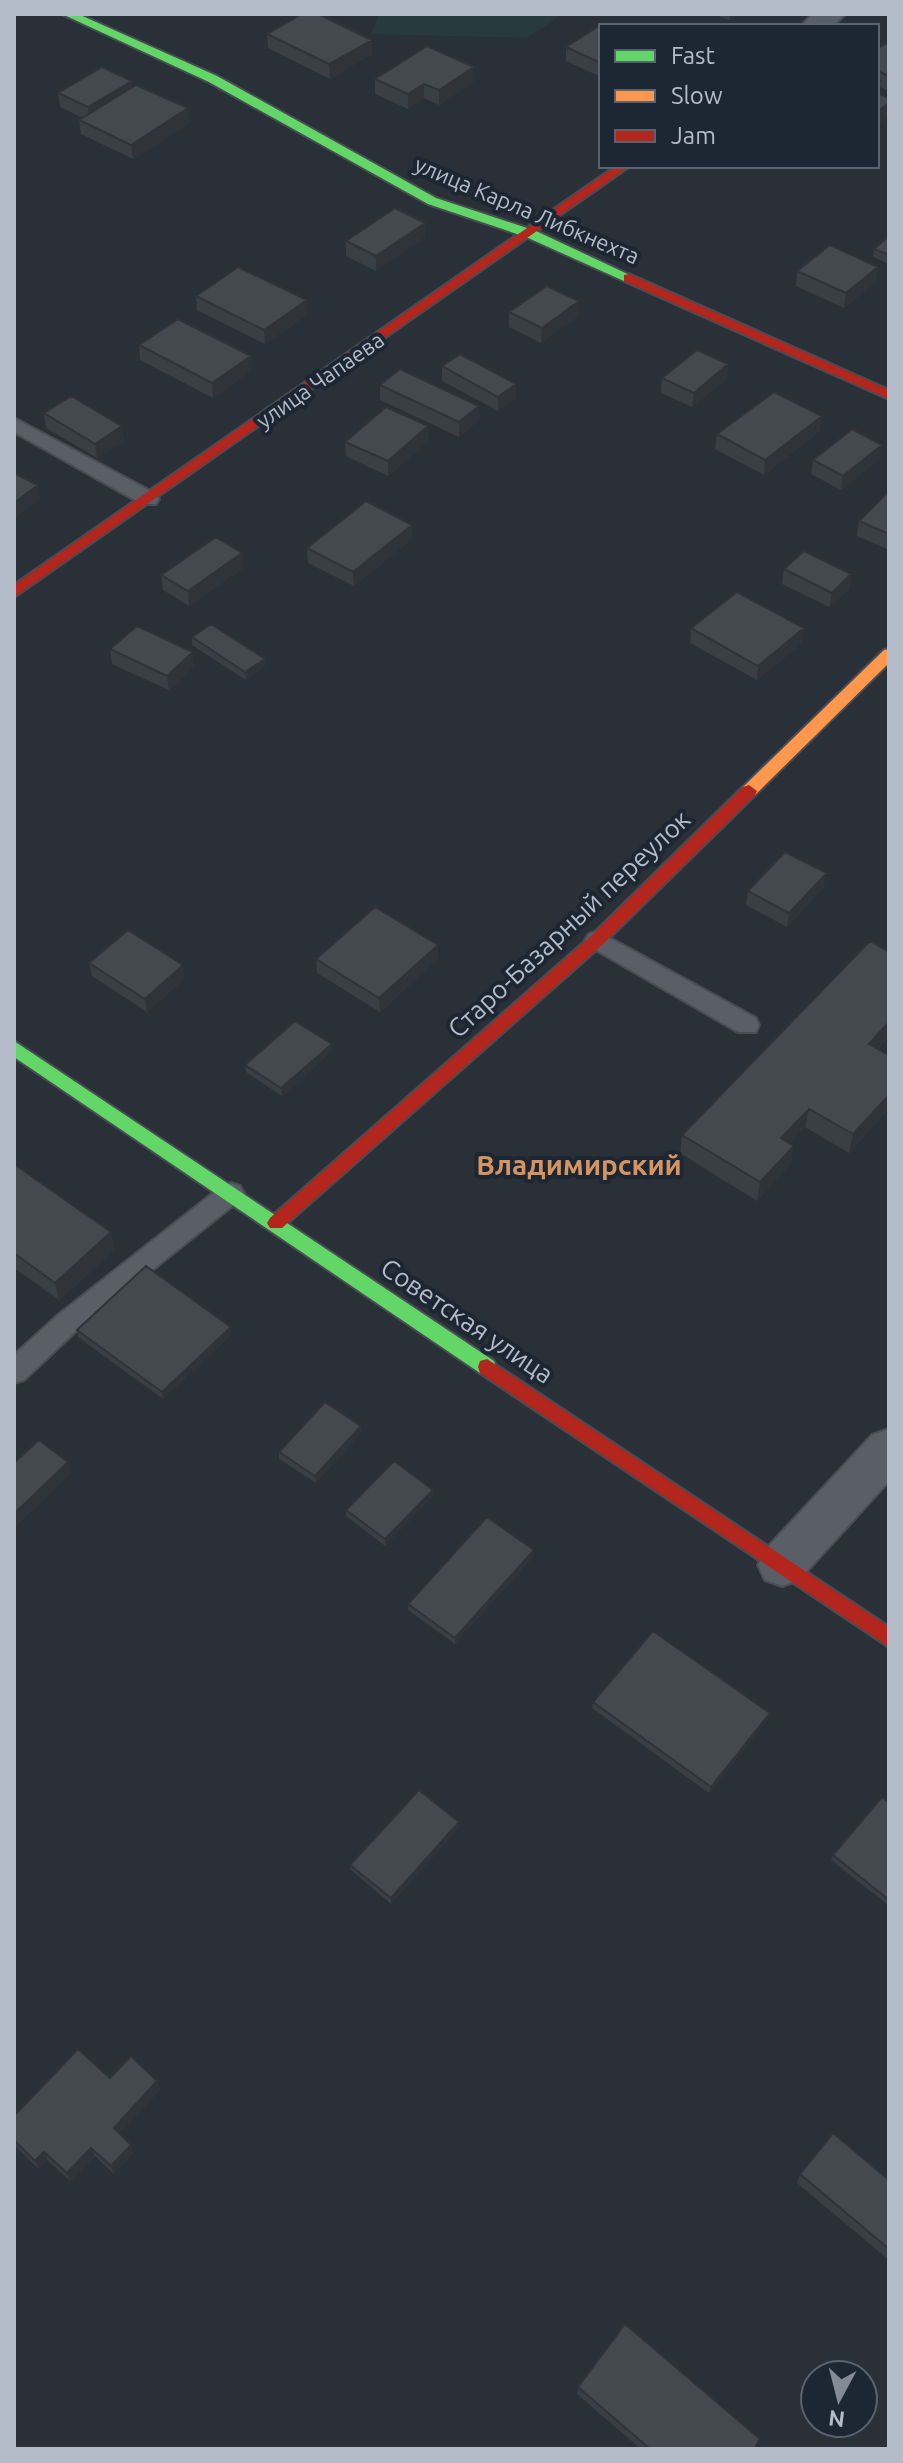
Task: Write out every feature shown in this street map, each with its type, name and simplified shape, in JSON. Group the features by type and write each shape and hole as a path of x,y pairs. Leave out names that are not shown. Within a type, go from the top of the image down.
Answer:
{"street":[{"name":"улица Карла Либкнехта","path":"68,14 213,79 432,201 531,234 889,395"},
{"name":"улица Чапаева","path":"14,592 531,234 621,168"},
{"name":"Старо-Базарный переулок","path":"276,1223 597,940 889,654"},
{"name":"Советская улица","path":"14,1048 889,1638"},
{"path":"782,1565 889,1449"}],"lane":[{"path":"14,424 149,499"},
{"path":"597,940 747,1025"},
{"path":"14,1372 67,1323 231,1193"}],"green space":[{"path":"379,14 558,14 557,18 526,38 371,34"}],"building":[{"path":"302,14 318,14 372,40 329,64 267,34"},
{"path":"599,26 599,62 566,47"},
{"path":"889,45 889,76 879,72 879,48"},
{"path":"427,46 474,67 439,90 424,84 408,94 375,79"},
{"path":"102,67 132,81 88,107 58,93"},
{"path":"136,85 188,108 131,145 79,120"},
{"path":"879,94 889,98 889,103 879,110"},
{"path":"395,208 425,223 376,256 346,241"},
{"path":"889,236 889,255 874,249"},
{"path":"830,245 878,267 846,293 797,271"},
{"path":"238,267 307,300 264,330 196,296"},
{"path":"547,286 579,301 542,328 509,312"},
{"path":"178,319 251,356 212,383 139,345"},
{"path":"697,350 728,364 694,393 662,378"},
{"path":"460,354 516,384 498,397 442,366"},
{"path":"400,369 479,406 459,422 380,385"},
{"path":"774,392 822,416 765,460 717,434"},
{"path":"71,396 122,426 95,444 44,413"},
{"path":"386,407 428,426 388,461 345,442"},
{"path":"852,429 882,445 843,476 813,460"},
{"path":"14,473 38,485 14,503"},
{"path":"889,491 889,534 859,521"},
{"path":"366,501 412,525 353,572 307,548"},
{"path":"216,537 242,553 188,591 161,575"},
{"path":"804,551 851,574 832,593 784,569"},
{"path":"737,592 804,628 758,666 691,628"},
{"path":"211,624 265,659 245,672 192,637"},
{"path":"137,626 193,652 167,676 110,649"},
{"path":"785,852 827,873 789,913 748,891"},
{"path":"375,907 438,945 379,998 316,959"},
{"path":"128,930 183,965 145,999 89,963"},
{"path":"870,941 889,952 889,1022 869,1044 889,1055 889,1095 853,1134 809,1109 781,1138 794,1146 760,1182 682,1135"},
{"path":"295,1021 332,1044 281,1088 245,1065"},
{"path":"14,1164 111,1232 55,1283 14,1253"},
{"path":"146,1266 231,1327 162,1392 77,1330"},
{"path":"325,1402 361,1426 315,1476 279,1452"},
{"path":"39,1440 68,1462 14,1514 14,1463"},
{"path":"394,1461 433,1490 385,1539 346,1510"},
{"path":"487,1517 534,1550 455,1638 408,1604"},
{"path":"653,1631 770,1713 711,1787 593,1702"},
{"path":"419,1790 459,1822 391,1898 350,1865"},
{"path":"882,1797 889,1803 889,1900 833,1855"},
{"path":"78,2049 110,2078 131,2056 157,2081 114,2128 131,2145 111,2166 91,2148 67,2173 44,2152 35,2161 14,2140 14,2116"},
{"path":"833,2133 889,2180 889,2249 800,2174"},
{"path":"625,2324 760,2439 754,2449 650,2449 578,2387"}],"traffic: fast":[{"path":"68,14 213,79 432,201 531,234 629,278"},
{"path":"14,1048 487,1367"}],"traffic: slow":[{"path":"749,791 889,654"}],"traffic: jam":[{"path":"14,592 621,168"},
{"path":"629,278 889,395"},
{"path":"276,1223 597,940 749,791"},
{"path":"487,1367 889,1638"}],"district":[{"name":"Владимирский","path":"579,1165"}]}
